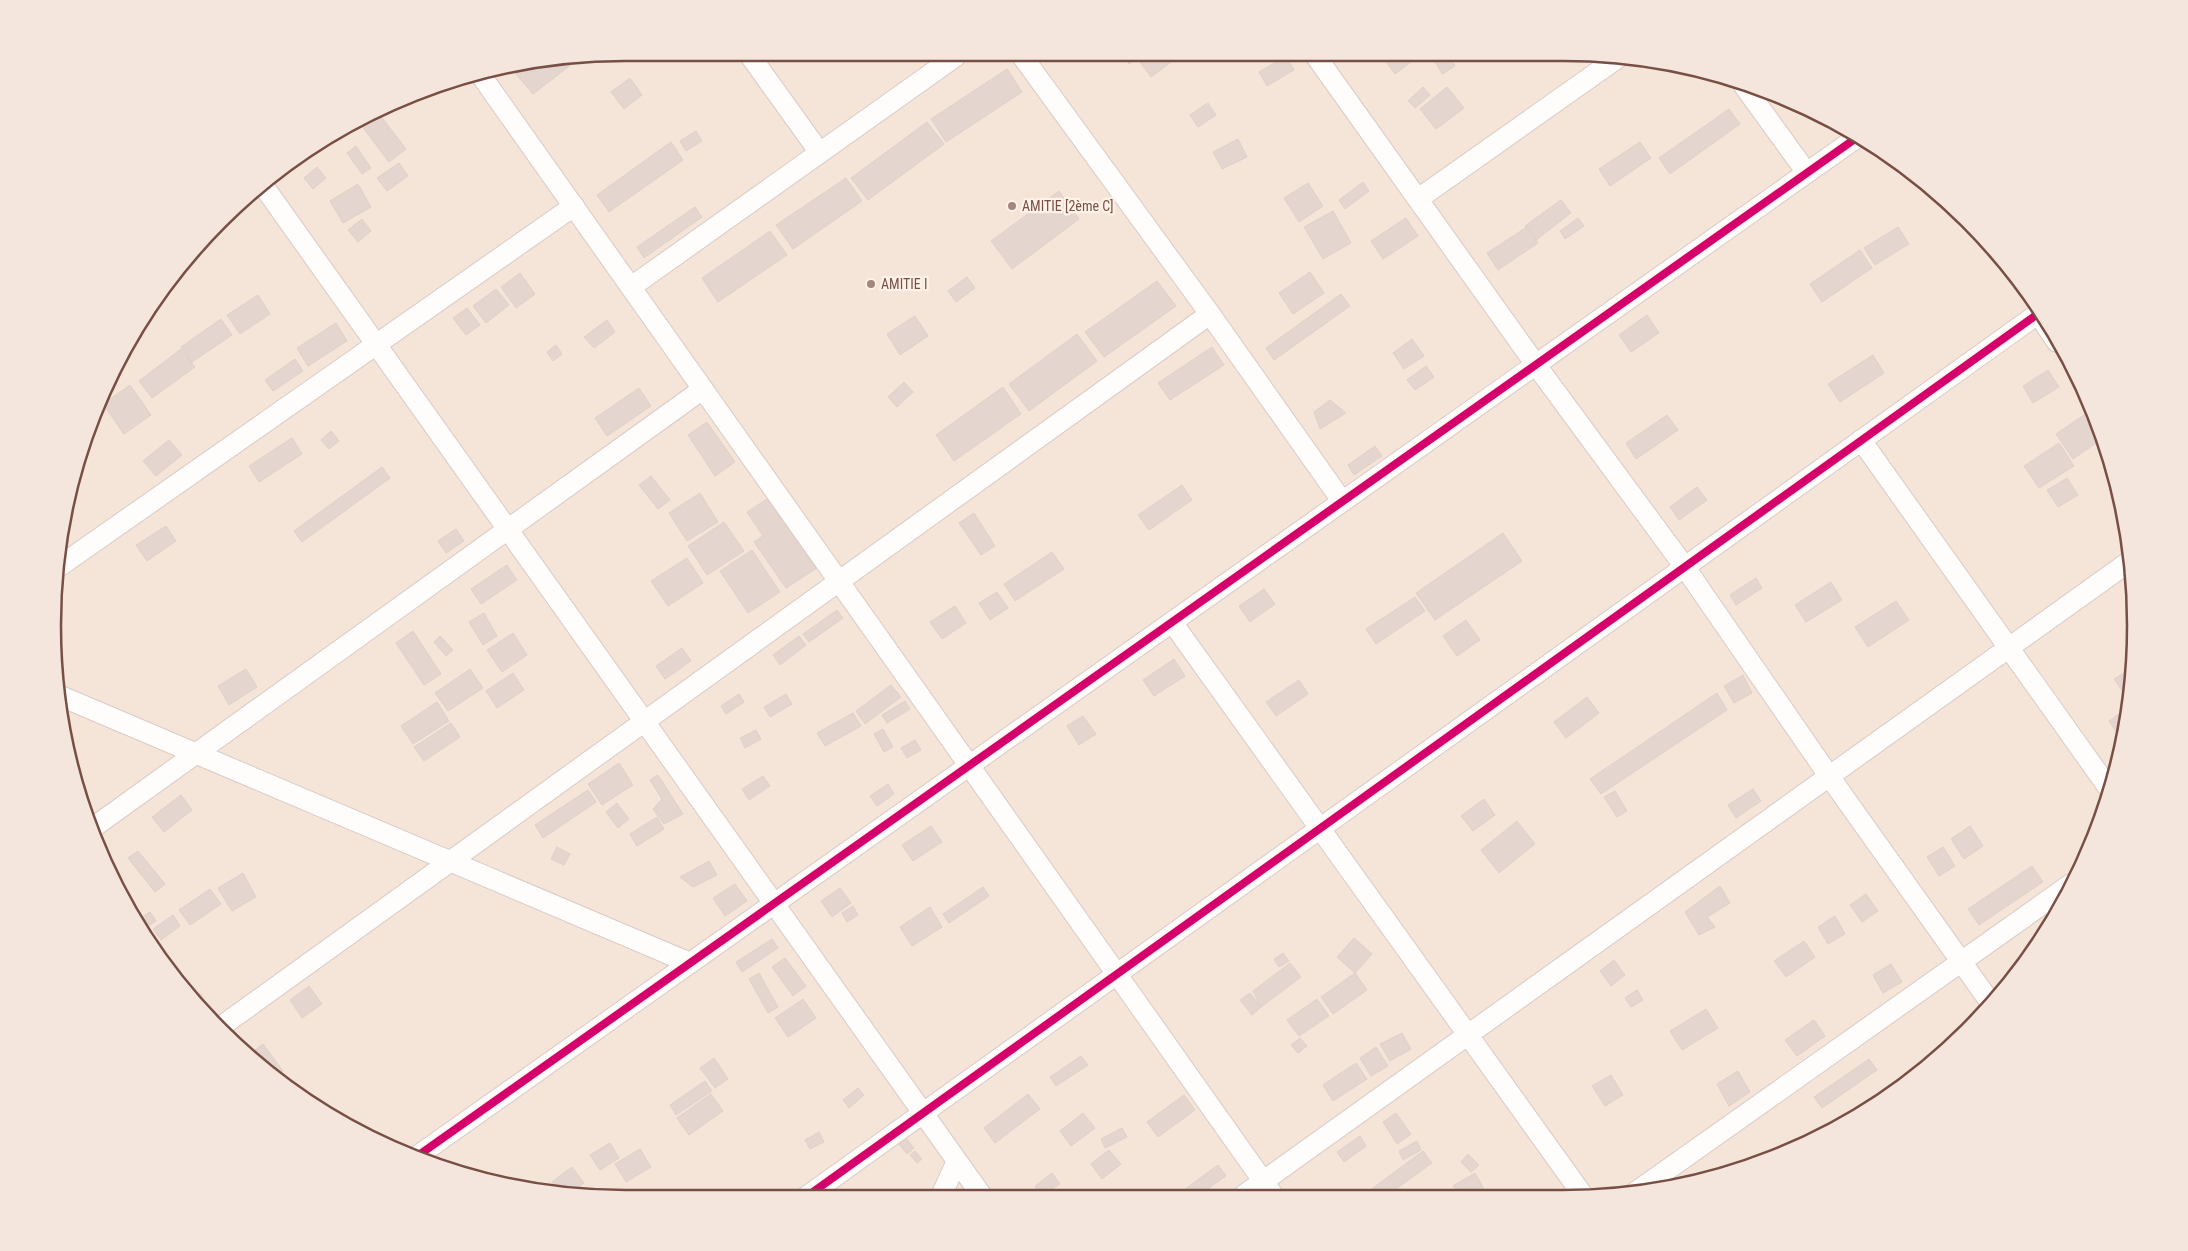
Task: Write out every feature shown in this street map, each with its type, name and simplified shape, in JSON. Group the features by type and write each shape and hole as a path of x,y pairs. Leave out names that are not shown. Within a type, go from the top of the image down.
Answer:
{"street":[{"path":"754,61 820,153"},
{"path":"631,287 949,61"},
{"path":"1026,61 1210,314 1342,501"},
{"path":"1319,61 1536,364 1684,566 1829,776 1987,998"},
{"path":"1418,199 1610,63"},
{"path":"484,79 1268,1188 1468,1034 2123,566"},
{"path":"1749,93 1807,172"},
{"path":"422,1152 1852,141"},
{"path":"267,190 978,1190"},
{"path":"65,562 574,206"},
{"path":"226,1023 1210,314"},
{"path":"814,1190 2034,316"},
{"path":"98,824 703,389"},
{"path":"1861,440 2105,783"},
{"path":"1172,622 1579,1190"},
{"path":"66,698 690,963"},
{"path":"1649,1183 2060,892"},
{"path":"944,1190 957,1161"}],"shaded area":[{"path":"589,62 1599,62 1673,72 1709,80 1778,104 1812,119 1845,137 1876,156 1935,201 1987,253 2010,282 2032,312 2069,376 2097,444 2108,479 2116,515 2126,589 2126,662 2122,699 2108,772 2097,807 2069,875 2051,908 2032,939 1987,998 1935,1050 1876,1095 1812,1132 1744,1160 1709,1171 1636,1185 1562,1190 589,1189 515,1179 479,1171 410,1147 376,1132 343,1114 312,1095 253,1050 201,998 156,939 119,875 104,841 80,772 72,736 62,662 62,589 72,515 80,479 91,444 119,376 156,312 201,253 253,201 312,156 376,119 410,104 479,80 515,72"}],"building":[{"path":"1141,61 1173,61 1151,77 1140,62"},
{"path":"1278,61 1289,61 1294,70 1267,86 1259,72"},
{"path":"1385,61 1412,61 1395,74"},
{"path":"1435,61 1452,61 1455,66 1442,74"},
{"path":"572,64 533,94 514,72"},
{"path":"1007,69 1022,92 946,142 931,119"},
{"path":"630,78 642,95 624,109 611,92"},
{"path":"1423,87 1430,95 1415,108 1408,101"},
{"path":"1447,87 1464,108 1436,129 1420,109"},
{"path":"1208,103 1216,115 1198,127 1190,115"},
{"path":"1729,109 1740,124 1670,174 1659,158"},
{"path":"381,117 406,149 389,162 362,127"},
{"path":"927,122 944,144 868,200 851,178"},
{"path":"696,131 702,141 686,151 680,141"},
{"path":"1238,139 1247,157 1222,169 1213,152"},
{"path":"671,142 683,160 609,212 597,195"},
{"path":"1640,142 1651,158 1610,186 1599,169"},
{"path":"356,146 371,168 362,174 347,153"},
{"path":"399,163 408,176 387,191 377,178"},
{"path":"317,167 326,178 313,189 304,178"},
{"path":"846,178 862,201 793,249 776,225"},
{"path":"1363,182 1369,191 1345,209 1339,200"},
{"path":"1308,183 1323,206 1299,222 1284,198"},
{"path":"358,184 371,207 343,223 330,201"},
{"path":"1059,191 1079,219 1012,269 991,241"},
{"path":"1561,200 1571,213 1536,240 1525,226"},
{"path":"695,207 702,217 644,258 637,247"},
{"path":"1333,211 1351,243 1323,259 1304,227"},
{"path":"1406,218 1418,236 1383,259 1371,241"},
{"path":"1578,218 1584,226 1565,239 1560,231"},
{"path":"362,219 371,231 358,242 348,230"},
{"path":"1527,227 1538,243 1498,270 1487,253"},
{"path":"1898,227 1909,244 1875,265 1864,248"},
{"path":"770,231 787,255 718,302 702,278"},
{"path":"1860,250 1872,268 1822,302 1810,284"},
{"path":"1310,272 1324,293 1293,314 1279,293"},
{"path":"520,273 535,294 516,308 501,287"},
{"path":"967,277 975,288 956,302 948,291"},
{"path":"1157,281 1176,306 1104,357 1085,332"},
{"path":"496,289 509,305 486,323 473,306"},
{"path":"1341,294 1350,306 1274,360 1266,348"},
{"path":"258,295 270,314 240,334 227,315"},
{"path":"467,308 480,325 466,335 453,318"},
{"path":"1647,315 1659,333 1631,352 1619,335"},
{"path":"915,316 928,336 900,355 887,334"},
{"path":"221,319 232,335 192,362 181,347"},
{"path":"607,320 615,332 594,348 584,337"},
{"path":"336,323 347,341 308,366 297,348"},
{"path":"1077,334 1097,361 1029,411 1009,384"},
{"path":"1412,339 1424,356 1404,369 1393,353"},
{"path":"556,345 562,354 553,361 547,352"},
{"path":"1212,347 1224,365 1170,400 1158,383"},
{"path":"181,349 195,367 152,398 139,381"},
{"path":"1873,355 1884,373 1840,402 1828,384"},
{"path":"295,359 303,371 273,391 265,380"},
{"path":"1426,366 1434,377 1415,390 1407,380"},
{"path":"2048,370 2059,387 2033,403 2023,386"},
{"path":"904,382 913,392 897,407 888,397"},
{"path":"130,385 151,415 124,434 105,407 108,400"},
{"path":"1003,387 1021,414 954,461 936,435"},
{"path":"639,388 651,406 607,436 595,418"},
{"path":"1330,400 1346,413 1320,429 1314,412"},
{"path":"2086,414 2097,443 2073,459 2056,434"},
{"path":"1667,415 1678,430 1636,459 1626,443"},
{"path":"707,422 735,462 715,476 688,435"},
{"path":"331,431 339,441 329,449 321,440"},
{"path":"292,438 302,454 259,482 249,466"},
{"path":"169,440 182,455 156,476 143,461"},
{"path":"2059,443 2074,466 2039,488 2024,466"},
{"path":"1375,446 1382,456 1354,475 1348,465"},
{"path":"382,467 390,478 302,542 294,531"},
{"path":"651,476 670,500 658,509 639,485"},
{"path":"2067,478 2078,495 2058,507 2047,490"},
{"path":"1182,485 1192,500 1149,530 1138,515"},
{"path":"1697,487 1707,500 1679,520 1670,507"},
{"path":"700,493 718,522 687,541 669,513"},
{"path":"770,497 817,568 786,588 754,542 763,536 747,512"},
{"path":"974,513 995,546 981,555 959,523"},
{"path":"724,522 744,551 707,575 688,546"},
{"path":"166,526 176,541 147,561 136,545"},
{"path":"456,529 464,541 446,553 438,541"},
{"path":"1503,533 1522,561 1435,620 1416,593"},
{"path":"752,550 780,592 748,613 720,571"},
{"path":"1052,552 1064,569 1015,601 1004,584"},
{"path":"687,558 703,583 668,606 651,581"},
{"path":"507,565 517,580 481,604 471,589"},
{"path":"1756,578 1762,588 1736,605 1730,595"},
{"path":"1831,582 1842,600 1806,622 1795,605"},
{"path":"1264,589 1275,604 1250,622 1239,606"},
{"path":"997,592 1008,608 990,620 979,603"},
{"path":"1415,597 1425,611 1376,644 1366,629"},
{"path":"1896,601 1909,620 1868,647 1855,627"},
{"path":"955,606 966,623 942,639 930,622"},
{"path":"837,610 843,618 809,642 803,634"},
{"path":"484,613 497,636 483,645 469,622"},
{"path":"1466,620 1480,640 1457,656 1443,636"},
{"path":"413,631 441,674 424,685 396,643"},
{"path":"513,633 527,655 502,672 487,650"},
{"path":"440,636 453,650 446,656 434,642"},
{"path":"799,636 806,645 780,665 773,655"},
{"path":"682,648 691,661 665,679 656,666"},
{"path":"1174,659 1185,676 1154,696 1143,680"},
{"path":"246,669 257,687 229,705 218,686"},
{"path":"470,669 483,688 448,711 435,693"},
{"path":"2125,672 2123,692 2114,679"},
{"path":"513,673 524,690 497,708 486,691"},
{"path":"1743,675 1752,693 1734,703 1724,686"},
{"path":"1299,680 1308,694 1276,716 1266,702"},
{"path":"891,685 901,697 865,724 856,711"},
{"path":"1717,693 1727,710 1601,794 1590,779"},
{"path":"739,694 744,702 726,714 721,706"},
{"path":"786,694 792,704 770,717 764,707"},
{"path":"1587,697 1599,713 1566,738 1554,722"},
{"path":"905,701 910,709 887,723 882,715"},
{"path":"437,702 449,721 413,744 401,726"},
{"path":"853,713 861,726 825,746 817,733"},
{"path":"2120,714 2117,732 2109,721"},
{"path":"1083,716 1096,734 1079,745 1067,726"},
{"path":"451,723 460,737 424,761 414,747"},
{"path":"883,729 893,747 884,752 874,734"},
{"path":"756,730 761,739 745,748 740,738"},
{"path":"915,740 921,750 907,758 901,748"},
{"path":"619,763 633,785 602,805 588,784"},
{"path":"658,775 683,814 664,824 653,809 662,799 650,780"},
{"path":"763,776 770,786 749,800 742,789"},
{"path":"888,784 894,794 877,806 870,796"},
{"path":"1753,789 1761,801 1736,818 1728,805"},
{"path":"588,790 596,802 543,838 535,825"},
{"path":"1615,791 1627,811 1617,817 1604,797"},
{"path":"181,795 192,810 164,832 152,817"},
{"path":"1484,799 1495,815 1473,831 1461,816"},
{"path":"617,803 629,819 618,828 606,812"},
{"path":"657,817 664,829 637,846 630,834"},
{"path":"1517,821 1535,844 1499,873 1481,850"},
{"path":"931,826 942,842 913,861 902,845"},
{"path":"1970,826 1983,846 1964,859 1951,839"},
{"path":"557,847 570,854 564,865 551,859"},
{"path":"1943,847 1955,866 1939,876 1927,857"},
{"path":"138,851 165,884 155,892 128,858"},
{"path":"709,861 717,875 693,887 680,877"},
{"path":"2032,866 2043,882 1979,925 1968,909"},
{"path":"243,873 256,897 232,911 218,888"},
{"path":"735,884 747,901 725,916 713,898"},
{"path":"1720,886 1730,903 1707,917 1715,927 1699,935 1685,912"},
{"path":"983,887 989,896 949,923 943,914"},
{"path":"840,888 851,903 832,917 821,901"},
{"path":"210,889 221,904 190,925 179,910"},
{"path":"1866,894 1878,911 1862,922 1850,905"},
{"path":"853,906 858,915 847,922 842,913"},
{"path":"930,907 942,927 912,946 900,927"},
{"path":"150,912 156,921 148,926 142,917"},
{"path":"173,915 180,926 161,940 153,929"},
{"path":"1835,916 1845,934 1828,944 1818,927"},
{"path":"1354,938 1372,954 1355,973 1337,957"},
{"path":"772,939 778,948 742,972 736,962"},
{"path":"1804,941 1815,957 1786,977 1774,961"},
{"path":"1283,953 1289,961 1279,967 1274,959"},
{"path":"785,958 806,986 793,996 772,967"},
{"path":"1614,960 1625,975 1611,986 1600,971"},
{"path":"1290,963 1301,977 1261,1007 1253,991"},
{"path":"1891,964 1902,982 1883,993 1873,975"},
{"path":"759,973 778,1007 768,1013 749,979"},
{"path":"1355,973 1367,990 1333,1014 1321,997"},
{"path":"309,986 322,1004 302,1018 290,1000"},
{"path":"1637,990 1643,1000 1631,1007 1625,998"},
{"path":"200,993 207,1004 201,998 198,994"},
{"path":"1250,993 1261,1007 1252,1015 1240,1000"},
{"path":"803,999 816,1018 788,1037 775,1018"},
{"path":"1317,999 1329,1016 1299,1036 1287,1020"},
{"path":"1706,1009 1718,1028 1682,1050 1670,1031"},
{"path":"1814,1020 1825,1036 1797,1056 1785,1040"},
{"path":"1402,1033 1411,1049 1390,1061 1380,1044"},
{"path":"1300,1038 1307,1046 1298,1053 1291,1045"},
{"path":"263,1044 283,1071 281,1072 255,1050"},
{"path":"1376,1047 1388,1066 1371,1076 1360,1058"},
{"path":"1081,1056 1088,1065 1056,1086 1050,1077"},
{"path":"714,1058 728,1079 715,1088 700,1068"},
{"path":"1869,1059 1877,1070 1822,1108 1814,1097"},
{"path":"1356,1063 1367,1079 1333,1101 1323,1085"},
{"path":"1738,1071 1750,1092 1729,1106 1717,1084"},
{"path":"1611,1075 1623,1095 1605,1106 1592,1086"},
{"path":"705,1081 712,1091 676,1115 670,1105"},
{"path":"858,1088 864,1095 849,1108 843,1100"},
{"path":"711,1094 723,1111 689,1135 677,1118"},
{"path":"1028,1094 1040,1109 995,1143 984,1128"},
{"path":"1184,1095 1195,1110 1158,1137 1147,1122"},
{"path":"1083,1113 1095,1128 1071,1146 1060,1131"},
{"path":"1396,1113 1411,1134 1397,1144 1383,1122"},
{"path":"1122,1128 1127,1137 1105,1148 1101,1139"},
{"path":"819,1132 824,1142 810,1149 805,1140"},
{"path":"1360,1136 1366,1146 1344,1162 1337,1152"},
{"path":"905,1137 914,1148 907,1154 898,1143"},
{"path":"1417,1141 1421,1150 1403,1160 1399,1151"},
{"path":"610,1143 619,1158 600,1170 590,1155"},
{"path":"640,1149 651,1167 626,1182 615,1164"},
{"path":"1109,1150 1121,1164 1102,1179 1091,1164"},
{"path":"915,1151 922,1159 917,1163 910,1155"},
{"path":"1423,1151 1432,1163 1395,1190 1370,1190"},
{"path":"1468,1154 1479,1165 1471,1172 1461,1162"},
{"path":"1218,1165 1226,1176 1206,1190 1184,1190"},
{"path":"572,1167 584,1183 578,1188 555,1185 552,1182"},
{"path":"1052,1173 1060,1184 1050,1190 1037,1190 1035,1186"},
{"path":"1475,1173 1484,1189 1456,1190 1453,1186"}],"cycle path":[{"path":"423,1152 1852,141"},
{"path":"816,1190 2035,316"}],"place":[{"name":"AMITIE [2ème C]","path":"1012,206"},
{"name":"AMITIE I","path":"871,284"}]}
